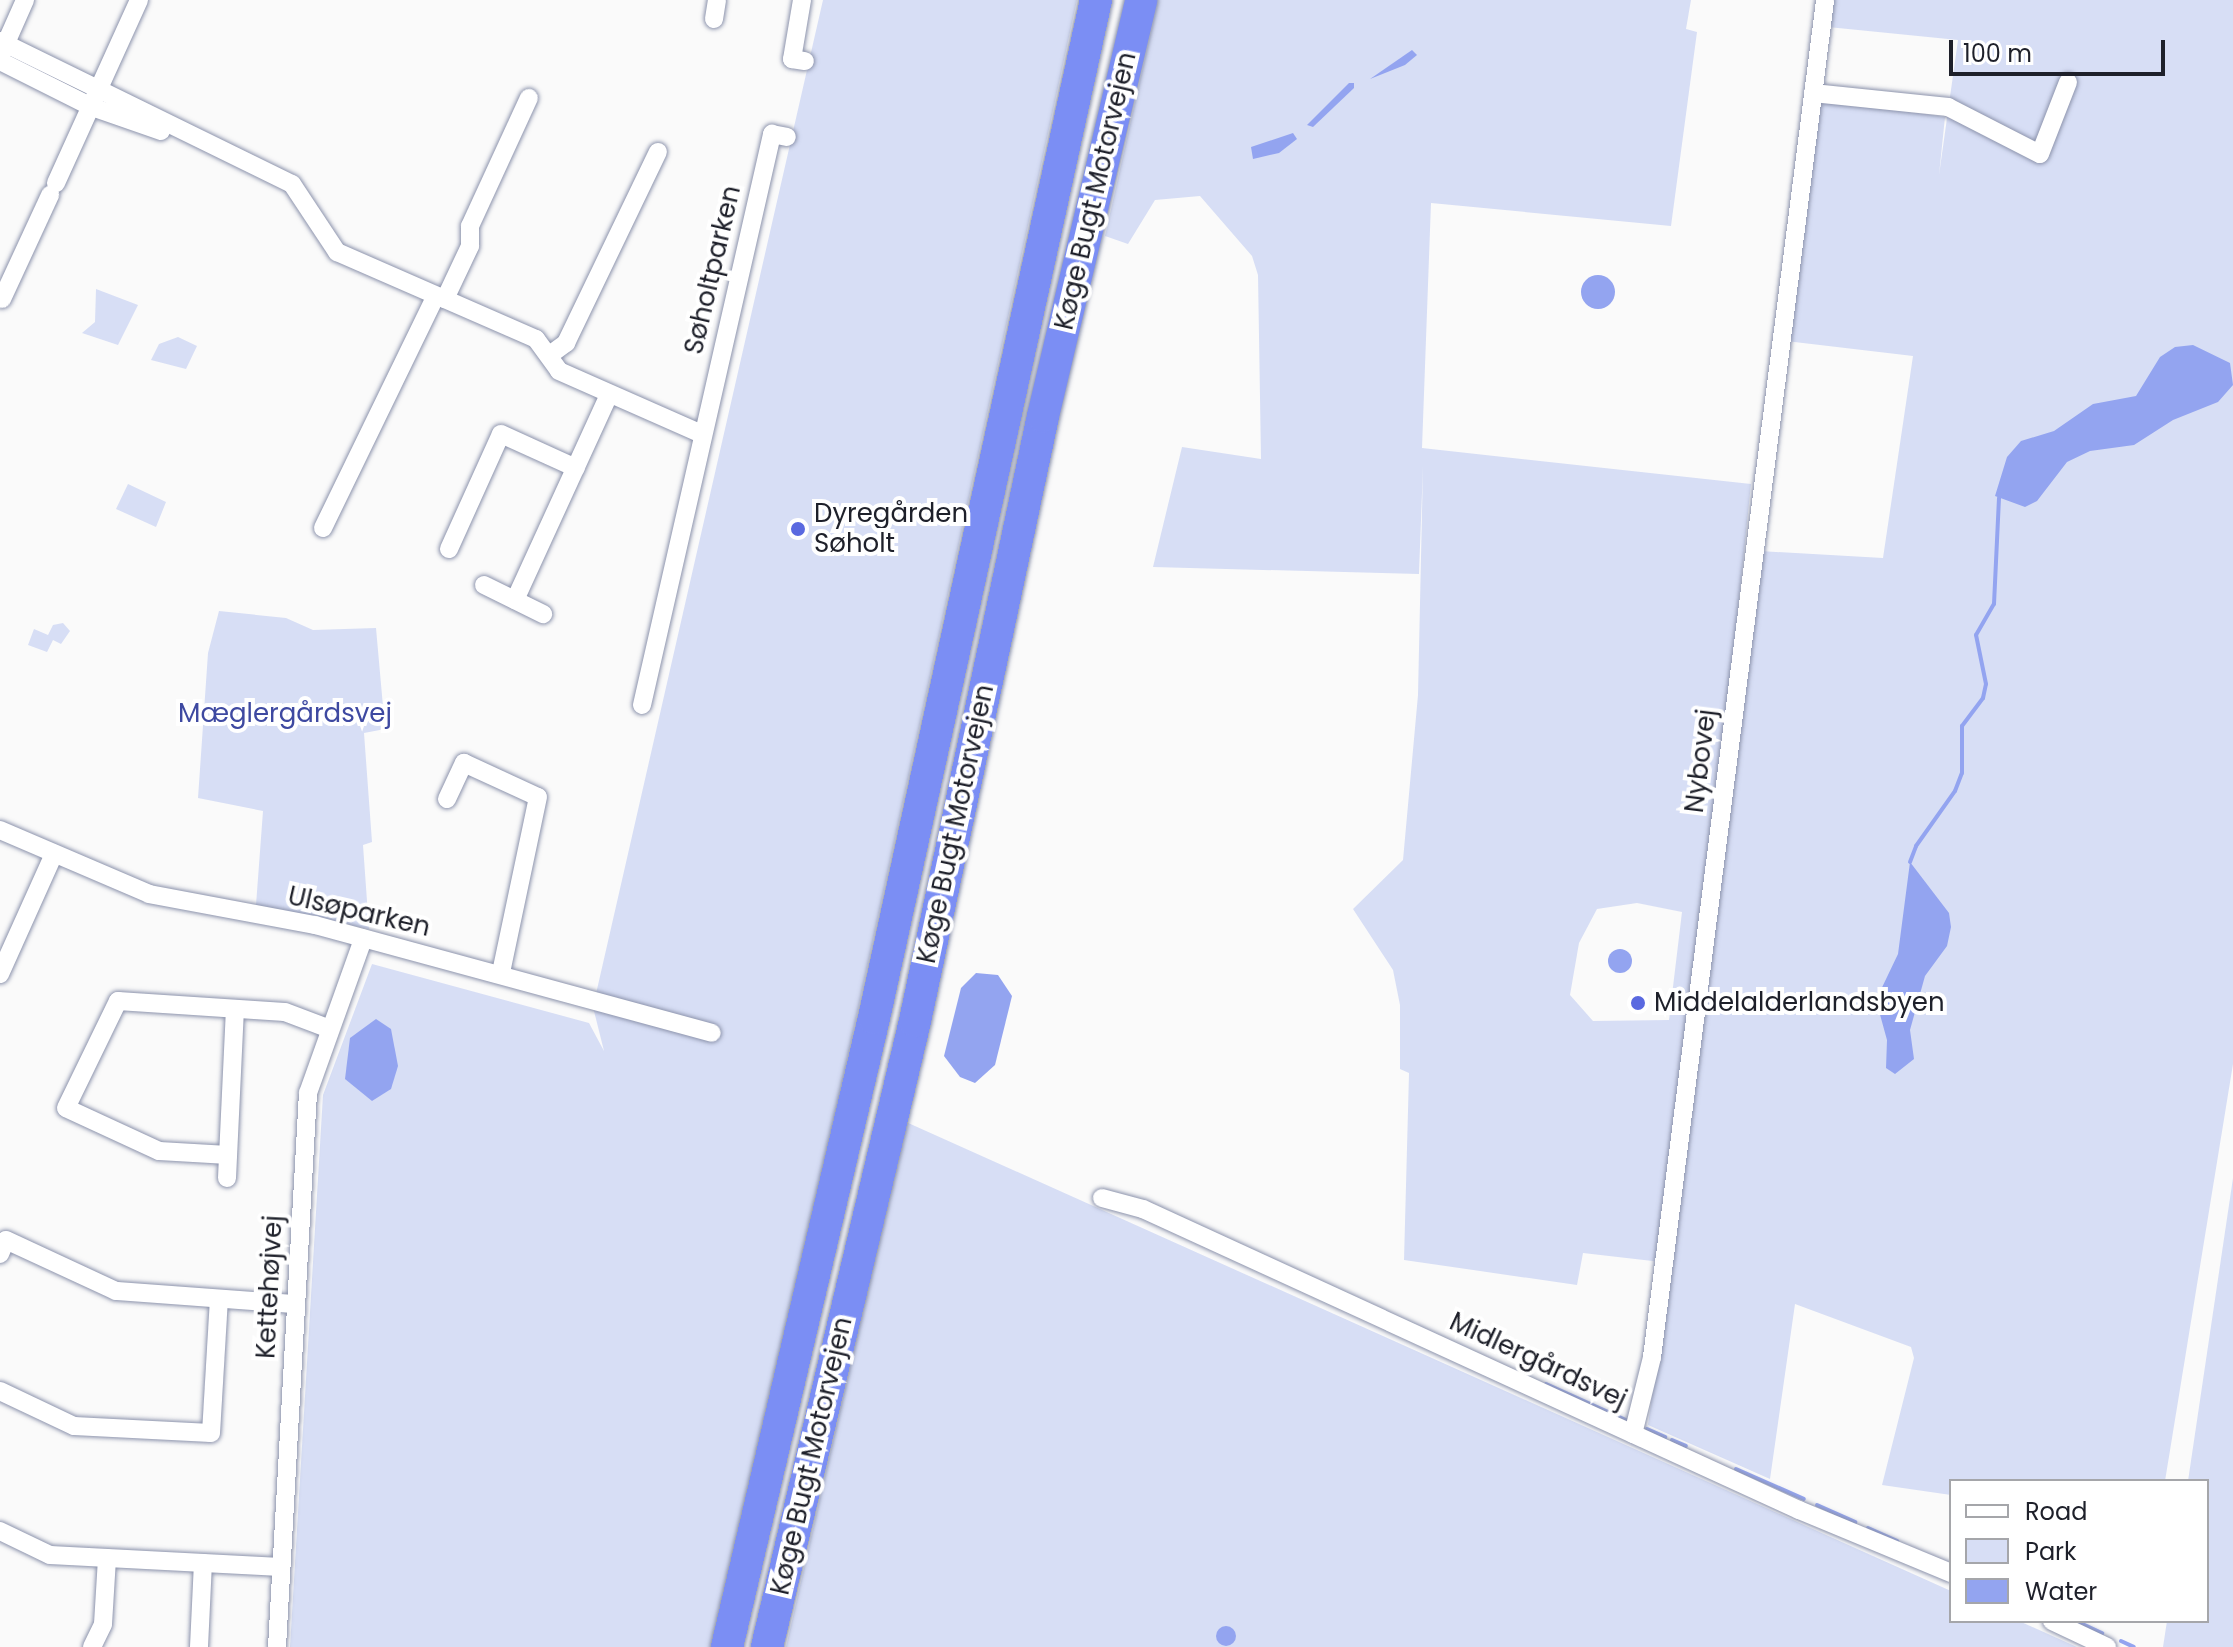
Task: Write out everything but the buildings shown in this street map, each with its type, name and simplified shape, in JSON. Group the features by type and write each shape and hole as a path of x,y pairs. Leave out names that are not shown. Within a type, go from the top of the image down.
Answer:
{"highway":[{"name":"Køge Bugt Motorvejen","path":"727,1647 874,1018 1096,0"},
{"name":"Køge Bugt Motorvejen","path":"767,1647 915,1021 1043,416 1141,0"}],"street":[{"path":"1,51 25,0"},
{"path":"2,299 101,89 139,0"},
{"path":"802,0 792,59 805,61"},
{"name":"Nybovej","path":"1633,1434 1652,1357 1825,0"},
{"path":"1,51 101,89 220,152 292,184 297,207 337,252 536,339 551,354 559,371 702,434"},
{"path":"1,51 92,107 220,152"},
{"path":"1813,93 1948,107 2040,154 2068,82"},
{"path":"323,528 440,298 470,246 470,226 529,98"},
{"name":"Søholtparken","path":"642,705 772,134 787,137"},
{"path":"551,354 566,343 658,152"},
{"path":"515,600 609,395"},
{"path":"449,549 501,434 576,468"},
{"path":"484,585 543,614"},
{"path":"447,799 464,763 538,797 501,973"},
{"name":"Ulsøparken","path":"0,830 161,898 363,939 501,973 712,1033"},
{"path":"0,974 54,854"},
{"name":"Kettehøjvej","path":"277,1647 308,1093 363,939"},
{"path":"228,1155 159,1151 66,1108 118,1001 285,1012 330,1029"},
{"path":"227,1178 235,1011"},
{"name":"Midlergårdsvej","path":"1102,1198 1143,1209 1633,1434 1949,1572"},
{"path":"0,1254 6,1240 116,1291 295,1304"},
{"path":"0,1391 74,1426 211,1433 219,1300"},
{"path":"0,1532 50,1555 281,1567"},
{"path":"92,1647 103,1624 107,1558"},
{"path":"199,1647 203,1563"},
{"path":"2056,1623 2107,1647"}],"green space":[{"path":"823,0 1077,0 839,1097 713,1647 290,1647 323,1095 372,964 589,1023 604,1051 593,1007"},
{"path":"1158,0 1691,0 1686,29 1697,32 1671,226 1431,203 1422,448 1751,484 1725,734 1760,551 1883,558 1913,356 1786,341 1815,98 1945,117 1939,175 1958,40 1828,27 1831,0 2233,0 2233,1064 2165,1479 1949,1479 1949,1495 1882,1485 1914,1358 1911,1347 1795,1304 1770,1479 1648,1425 1670,1263 1583,1253 1577,1285 1404,1260 1409,1073 1400,1069 1400,1005 1393,970 1353,909 1403,860 1418,695 1423,466 1419,574 1153,567 1182,447 1261,459 1258,275 1252,256 1200,196 1155,200 1128,244 1105,236","holes":["1637,903 1682,912 1669,1020 1593,1021 1570,995 1579,943 1597,909"]},
{"path":"96,289 138,305 118,345 82,333 95,322"},
{"path":"178,337 197,346 186,369 151,360 159,344"},
{"path":"128,484 166,502 156,527 116,509"},
{"name":"Mæglergårdsvej","path":"219,611 286,618 313,630 376,628 385,729 364,733 372,842 363,845 369,929 256,905 263,811 198,798 208,653"},
{"path":"63,623 70,631 61,644 53,640 47,652 28,645 34,629 48,635 53,625"},
{"path":"906,1122 1949,1590 1949,1623 2023,1623 2077,1647 786,1647"},
{"path":"2233,1178 2233,1647 2163,1647 2167,1623 2209,1623 2209,1479 2188,1479"}],"water":[{"path":"1412,50 1417,55 1405,65 1370,79"},
{"path":"1349,83 1354,83 1354,88 1313,127 1307,125"},
{"path":"1293,133 1297,139 1279,153 1253,159 1251,147"},
{"path":"1598,275 1610,280 1615,292 1610,304 1598,309 1586,304 1581,292 1586,280"},
{"path":"2193,345 2230,363 2233,385 2218,402 2173,420 2134,445 2090,451 2067,462 2037,501 2025,507 1995,496 2007,457 2021,441 2054,431 2093,404 2136,396 2160,357 2175,347"},
{"path":"1910,862 1949,913 1951,927 1947,946 1925,976 1910,1030 1914,1059 1895,1074 1886,1068 1887,1040 1876,1000 1898,954"},
{"path":"1620,949 1629,952 1632,961 1629,970 1620,973 1611,970 1608,961 1611,952"},
{"path":"976,973 998,975 1012,996 995,1065 975,1083 960,1077 944,1056 961,988"},
{"path":"376,1019 391,1029 398,1066 391,1089 372,1101 345,1079 350,1038"},
{"path":"1226,1626 1233,1629 1236,1636 1233,1643 1226,1646 1219,1643 1216,1636 1219,1629"}],"waterway":[{"path":"1910,862 1916,846 1955,791 1962,773 1962,726 1983,698 1986,684 1976,635 1994,604 1999,498"},
{"path":"1546,1384 1628,1421"},
{"path":"1647,1429 1665,1437"},
{"path":"1672,1440 1686,1446"},
{"path":"1736,1469 1804,1499"},
{"path":"1817,1505 1855,1522"},
{"path":"1868,1528 1897,1541"},
{"path":"2080,1623 2102,1633"},
{"path":"2121,1641 2134,1647"}],"place":[{"name":"Dyregården Søholt","path":"798,529"},
{"name":"Middelalderlandsbyen","path":"1638,1003"}]}
